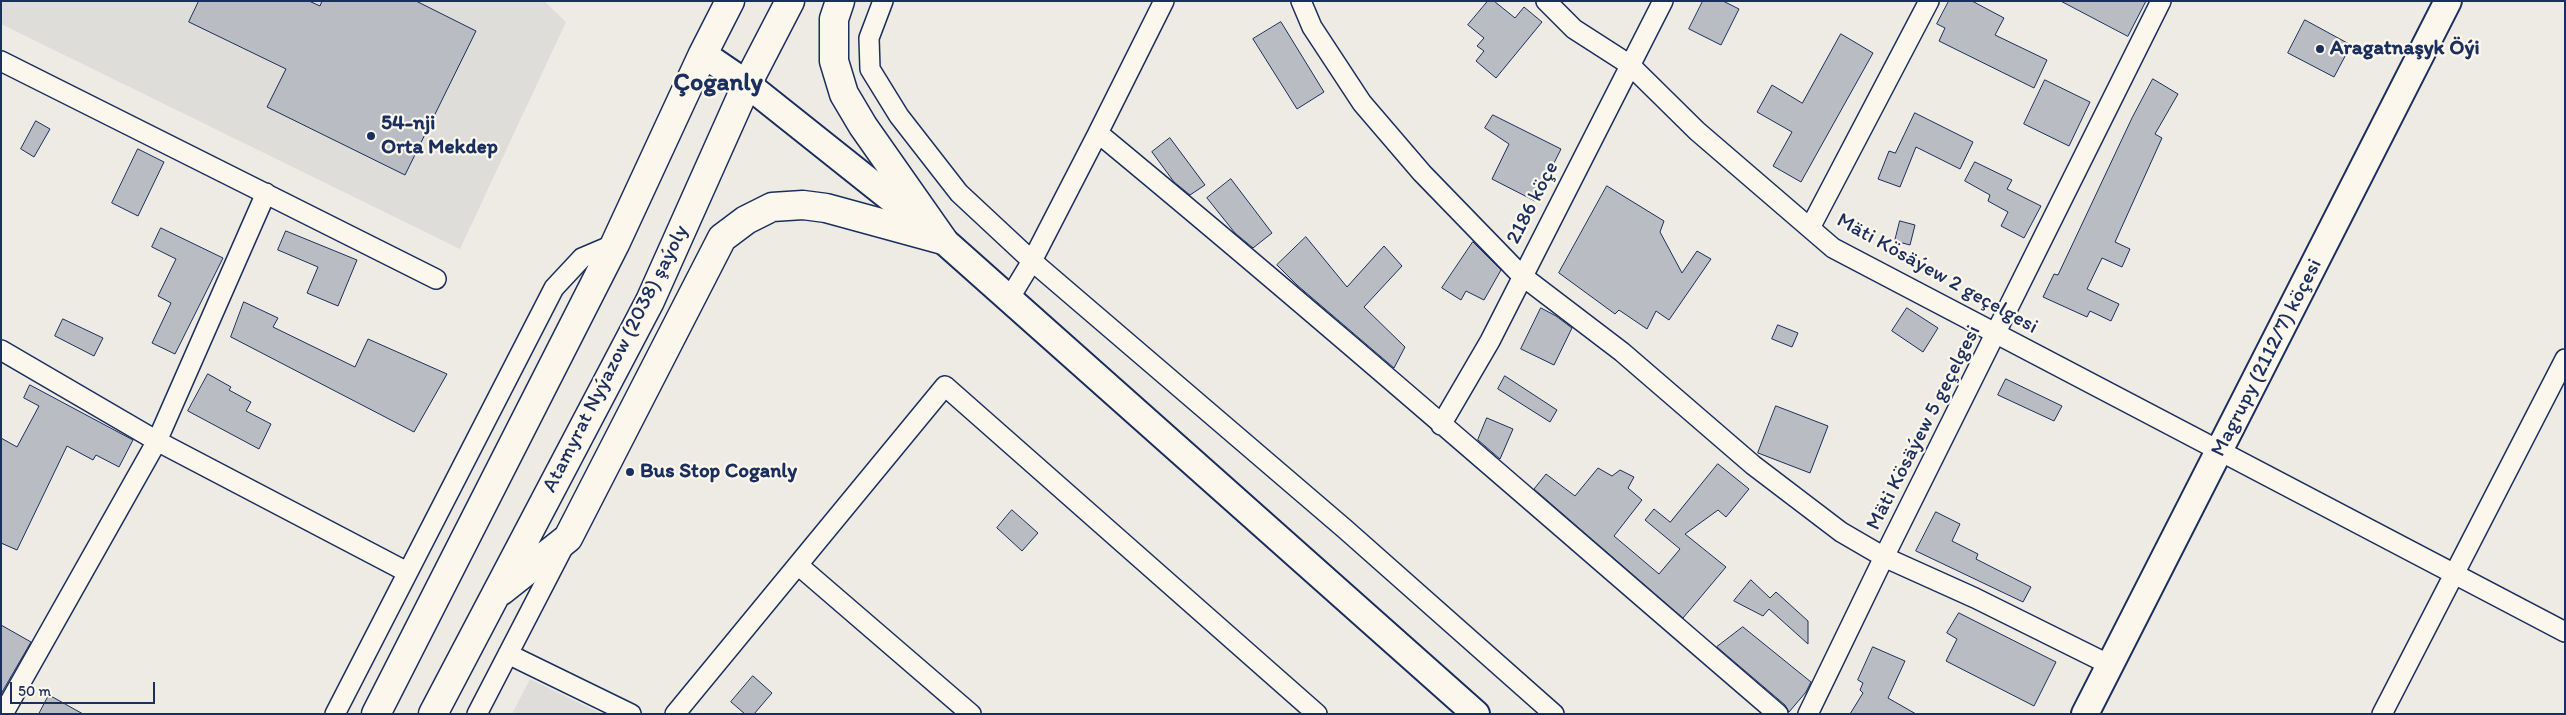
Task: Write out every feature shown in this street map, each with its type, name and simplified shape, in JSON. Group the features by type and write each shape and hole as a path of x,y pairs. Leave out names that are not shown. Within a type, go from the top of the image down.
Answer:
{"main road":[{"path":"376,714 614,244 703,54 730,1"},
{"name":"Atamyrat Nyýazow (2038) şaýoly","path":"433,714 650,301 747,84 790,1"},
{"path":"840,1 834,19 834,61 844,94 863,126 943,240"},
{"path":"494,596 568,538 722,238 746,220 772,207 803,205 826,208 943,240"},
{"path":"650,301 651,377"}],"street":[{"path":"883,1 868,38 870,69 899,116 959,193 1032,261 1345,529 1554,714"},
{"path":"1009,299 1032,261 1164,1"},
{"path":"1301,1 1312,27 1362,103 1422,173 1521,275 1622,352 1754,465 1841,532 1884,556 1976,598 2110,665"},
{"name":"Mäti Kösäýew 2 geçelgesi","path":"1546,1 1574,28 1630,65 1697,131 1833,248 2565,632"},
{"name":"2186 köçe","path":"1440,425 1490,341 1521,275 1663,1"},
{"path":"1810,228 1929,1"},
{"name":"Mäti Kösäýew 5 geçelgesi","path":"1808,714 1884,556 2161,1"},
{"name":"Magrupy (2112/7) köçesi","path":"2085,714 2448,1"},
{"path":"703,54 747,84 943,240 1476,714"},
{"path":"1,61 436,278"},
{"path":"1098,134 1263,269 1440,425 1778,714"},
{"path":"3,714 157,441 266,194"},
{"path":"335,714 554,288 582,258 614,244"},
{"path":"1,350 157,441 407,572"},
{"path":"2382,714 2565,360"},
{"path":"675,714 945,386 1317,714"},
{"path":"477,714 568,538"},
{"path":"798,565 971,714"},
{"path":"508,654 631,714"}],"shaded area":[{"name":"54-nji Orta Mekdep","path":"1,1 544,1 566,22 460,249 1,24"},
{"path":"530,679 602,714 512,714"}],"building":[{"path":"199,1 309,1 320,6 322,1 416,1 476,31 405,175 267,107 286,69 189,22"},
{"path":"1488,1 1494,1 1515,18 1524,7 1542,22 1496,78 1476,61 1484,51 1477,46 1484,38 1468,25"},
{"path":"1703,1 1723,1 1739,9 1721,45 1689,29"},
{"path":"1949,1 1972,1 2004,18 1995,35 2047,60 2034,88 1939,41 1945,28 1937,24"},
{"path":"2061,1 2146,1 2128,36"},
{"name":"Aragatnaşyk Öýi","path":"2305,20 2351,45 2334,77 2288,53"},
{"path":"1281,22 1324,92 1297,109 1253,39"},
{"path":"1841,34 1873,53 1801,182 1773,166 1792,132 1757,112 1772,85 1802,103"},
{"path":"2153,79 2178,94 2155,134 2162,138 2115,242 2130,249 2122,267 2102,258 2087,289 2119,304 2111,321 2090,311 2087,317 2043,297 2054,274 2058,275 2132,118"},
{"path":"2045,80 2090,102 2069,146 2024,124"},
{"path":"1915,113 1973,142 1960,169 1916,147 1900,187 1878,179 1889,151 1895,153"},
{"path":"1493,115 1561,149 1535,201 1492,179 1509,144 1485,128"},
{"path":"36,121 50,129 34,157 21,149"},
{"path":"1170,138 1205,185 1190,195 1174,182 1152,152"},
{"path":"138,149 164,162 138,216 112,203"},
{"path":"1975,162 2012,180 2007,189 2041,206 2024,238 2001,226 2008,212 1988,201 1990,195 1965,181"},
{"path":"1231,179 1272,233 1253,248 1235,233 1207,198"},
{"path":"1607,186 1664,221 1660,232 1682,273 1697,251 1711,259 1669,320 1656,311 1647,329 1619,310 1615,314 1559,273"},
{"path":"1900,221 1915,225 1910,245 1895,241"},
{"path":"161,228 223,258 175,354 152,343 171,303 158,296 176,259 152,247"},
{"path":"286,231 357,260 338,306 307,293 318,267 278,250"},
{"path":"1306,237 1347,287 1384,246 1402,266 1364,307 1405,347 1394,368 1297,285 1277,265"},
{"path":"1473,242 1501,270 1484,300 1466,291 1461,300 1442,288"},
{"path":"244,302 278,318 273,327 355,367 368,339 447,374 414,432 231,337"},
{"path":"1541,308 1572,328 1554,365 1521,349"},
{"path":"1907,308 1938,328 1923,352 1892,331"},
{"path":"63,319 103,338 94,356 55,336"},
{"path":"1778,325 1798,333 1792,347 1772,339"},
{"path":"208,374 231,387 229,390 251,402 246,411 271,424 259,449 188,411"},
{"path":"1505,376 1557,410 1550,422 1498,389"},
{"path":"2006,379 2062,406 2054,421 1998,395"},
{"path":"30,385 133,440 119,467 96,455 93,460 67,446 17,550 1,543 1,438 17,447 39,406 24,398"},
{"path":"1776,406 1828,426 1810,473 1758,453"},
{"path":"1487,418 1513,429 1500,459 1478,440"},
{"path":"1718,464 1749,489 1726,517 1718,510 1685,534 1726,567 1683,618 1534,489 1546,474 1575,496 1598,468 1612,476 1620,470 1634,477 1628,488 1642,500 1614,536 1659,574 1680,549 1645,520 1654,509 1670,522"},
{"path":"1012,510 1038,533 1022,551 997,528"},
{"path":"1936,512 1960,524 1952,541 1978,554 1976,559 2031,587 2023,602 1916,551"},
{"path":"1751,580 1770,598 1776,592 1808,621 1808,644 1769,609 1763,616 1734,601"},
{"path":"1959,613 2056,662 2034,706 1946,661 1957,639 1947,633"},
{"path":"1,625 31,642 1,694"},
{"path":"1743,627 1811,682 1806,692 1789,712 1785,705 1717,647"},
{"path":"1873,647 1905,661 1888,698 1916,714 1850,714 1863,693 1860,690 1863,683 1858,680"},
{"path":"753,676 772,693 754,714 745,714 731,702"},
{"path":"49,695 83,714 39,714"}],"place":[{"name":"Aragatnaşyk Öýi","path":"2320,49"},
{"name":"54-nji Orta Mekdep","path":"371,136"},
{"name":"Bus Stop Coganly","path":"630,472"}],"district":[{"name":"Çoganly","path":"718,83"}]}
